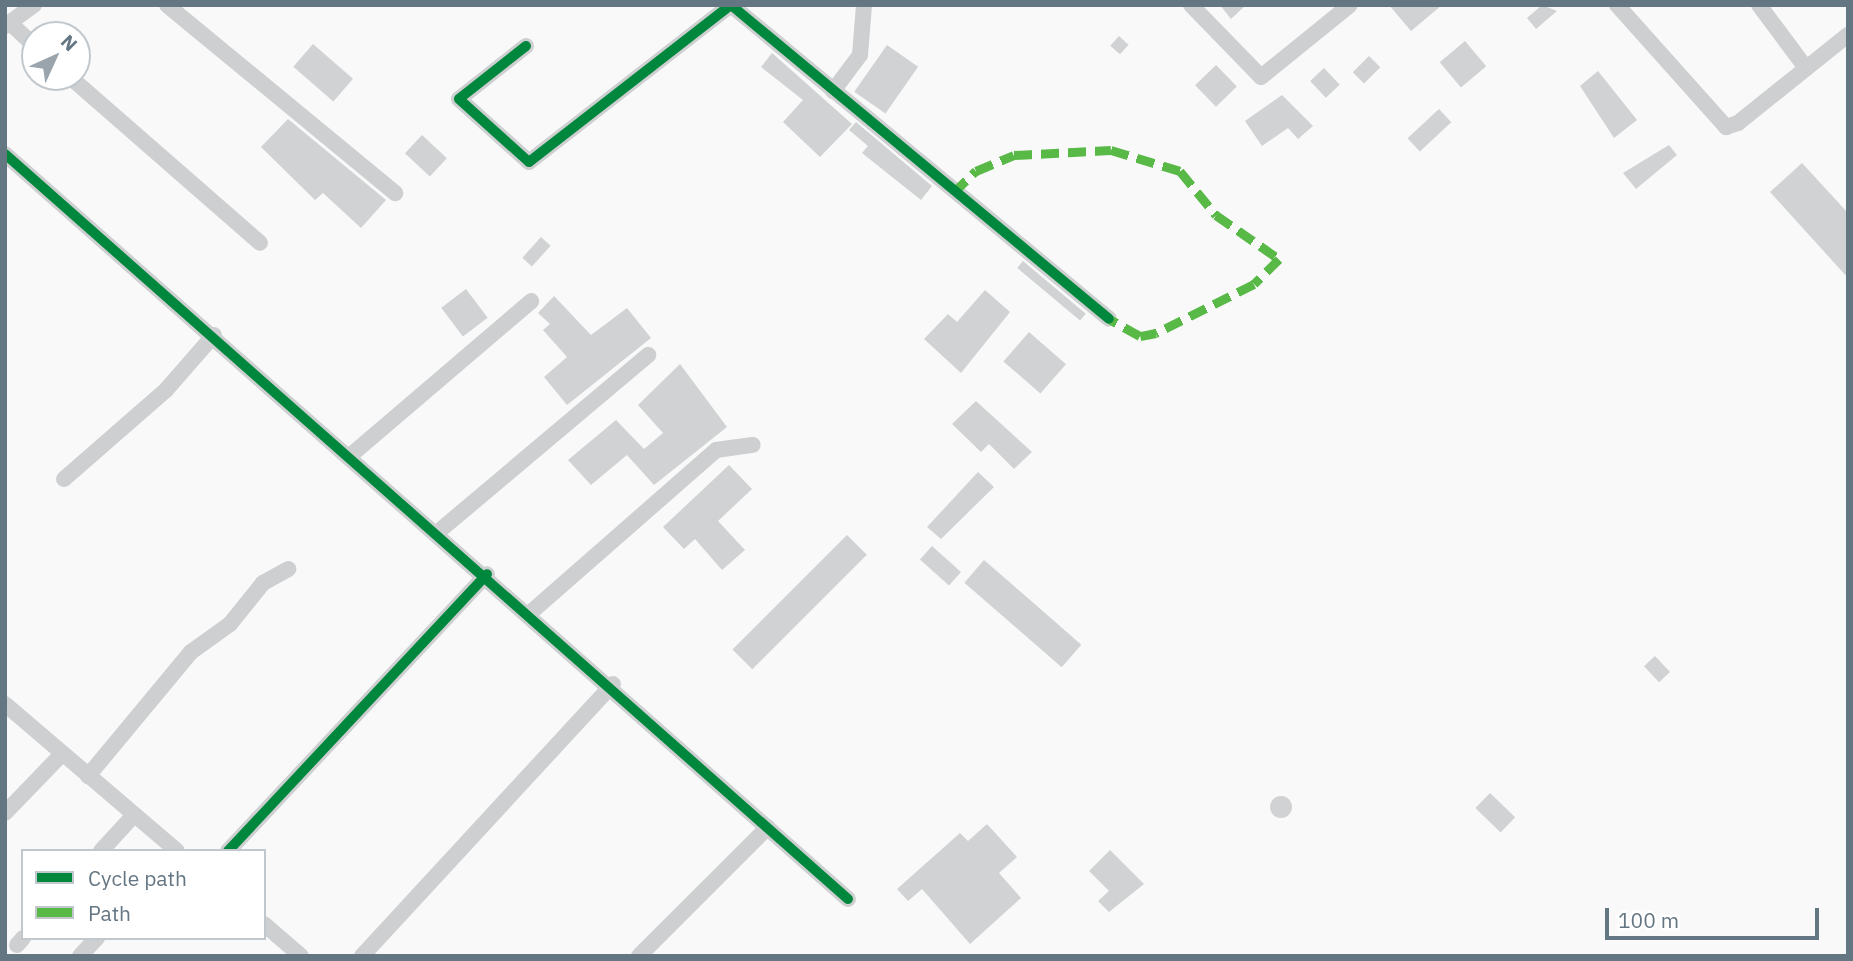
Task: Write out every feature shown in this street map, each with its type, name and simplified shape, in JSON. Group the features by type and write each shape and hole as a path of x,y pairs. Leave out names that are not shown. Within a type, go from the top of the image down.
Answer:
{"street":[{"path":"7,25 34,5"},
{"path":"167,5 395,193"},
{"path":"526,46 459,99 528,162 731,5 1109,319"},
{"path":"833,92 860,55 864,5"},
{"path":"1191,5 1261,76 1350,5"},
{"path":"1617,5 1721,125 1738,123 1848,35"},
{"path":"1759,5 1806,68"},
{"path":"86,91 260,243"},
{"path":"5,154 613,684 848,899"},
{"path":"351,455 531,300"},
{"path":"64,479 166,390 214,335"},
{"path":"438,532 648,355"},
{"path":"530,613 716,450 753,445"},
{"path":"88,776 191,652 288,569"},
{"path":"230,849 487,574"},
{"path":"362,956 613,684"},
{"path":"5,704 175,849"},
{"path":"5,813 62,754"},
{"path":"104,849 134,815"},
{"path":"639,956 768,827"},
{"path":"266,926 301,956"},
{"path":"80,956 95,940"}],"building":[{"path":"1220,5 1246,5 1231,19"},
{"path":"1389,5 1442,5 1411,31"},
{"path":"1542,5 1557,11 1536,29 1527,18"},
{"path":"1119,36 1129,45 1120,54 1110,46"},
{"path":"1465,41 1486,66 1461,87 1440,62"},
{"path":"313,44 353,79 333,101 293,67"},
{"path":"887,45 918,67 885,113 854,92"},
{"path":"772,53 852,124 820,157 783,122 803,100 761,67"},
{"path":"1369,56 1380,67 1364,84 1353,72"},
{"path":"1216,65 1237,87 1216,107 1195,85"},
{"path":"1324,68 1340,85 1326,98 1310,81"},
{"path":"1598,71 1637,120 1614,138 1580,86"},
{"path":"1282,95 1313,126 1298,139 1288,128 1262,146 1245,121"},
{"path":"1439,109 1451,122 1420,151 1408,138"},
{"path":"288,119 386,200 361,228 323,193 315,200 261,147"},
{"path":"856,122 932,186 921,200 862,153 868,146 849,130"},
{"path":"422,135 447,158 430,176 405,153"},
{"path":"1669,145 1677,155 1636,189 1623,173"},
{"path":"1802,163 1848,213 1848,278 1770,192"},
{"path":"541,237 551,246 532,267 522,258"},
{"path":"1023,261 1086,314 1080,321 1017,268"},
{"path":"466,289 488,318 463,336 441,308"},
{"path":"985,290 1010,312 961,373 924,339 948,314 957,322"},
{"path":"554,296 591,335 627,308 651,338 567,405 544,377 567,357 543,330 550,324 538,313"},
{"path":"1029,332 1066,364 1040,394 1003,361"},
{"path":"680,364 727,427 654,485 627,455 591,485 568,460 616,420 644,449 663,433 638,405"},
{"path":"976,401 1032,452 1014,469 989,444 981,452 952,424"},
{"path":"729,465 752,489 718,521 745,550 722,570 695,539 684,549 663,527"},
{"path":"978,472 994,487 941,539 927,527"},
{"path":"847,535 867,555 752,669 732,650"},
{"path":"932,546 961,572 949,585 920,559"},
{"path":"984,560 1081,645 1062,667 964,583"},
{"path":"1655,656 1670,672 1659,682 1644,666"},
{"path":"1490,793 1515,817 1501,832 1475,808"},
{"path":"1281,796 1291,803 1292,807 1285,817 1281,818 1271,811 1270,807 1277,797"},
{"path":"987,824 1017,857 999,873 1021,898 970,944 922,889 908,901 897,889 960,833 968,841"},
{"path":"1110,850 1144,884 1109,912 1098,901 1109,891 1089,871"}],"marked path":[{"path":"953,193 976,171 1014,155 1111,150 1180,171 1216,215 1279,259 1254,284 1156,333 1140,336 1109,319"}],"cycle path":[{"path":"731,5 1109,319"},
{"path":"526,46 459,99 529,162 731,5"},
{"path":"5,154 848,899"},
{"path":"230,849 487,574"}]}
